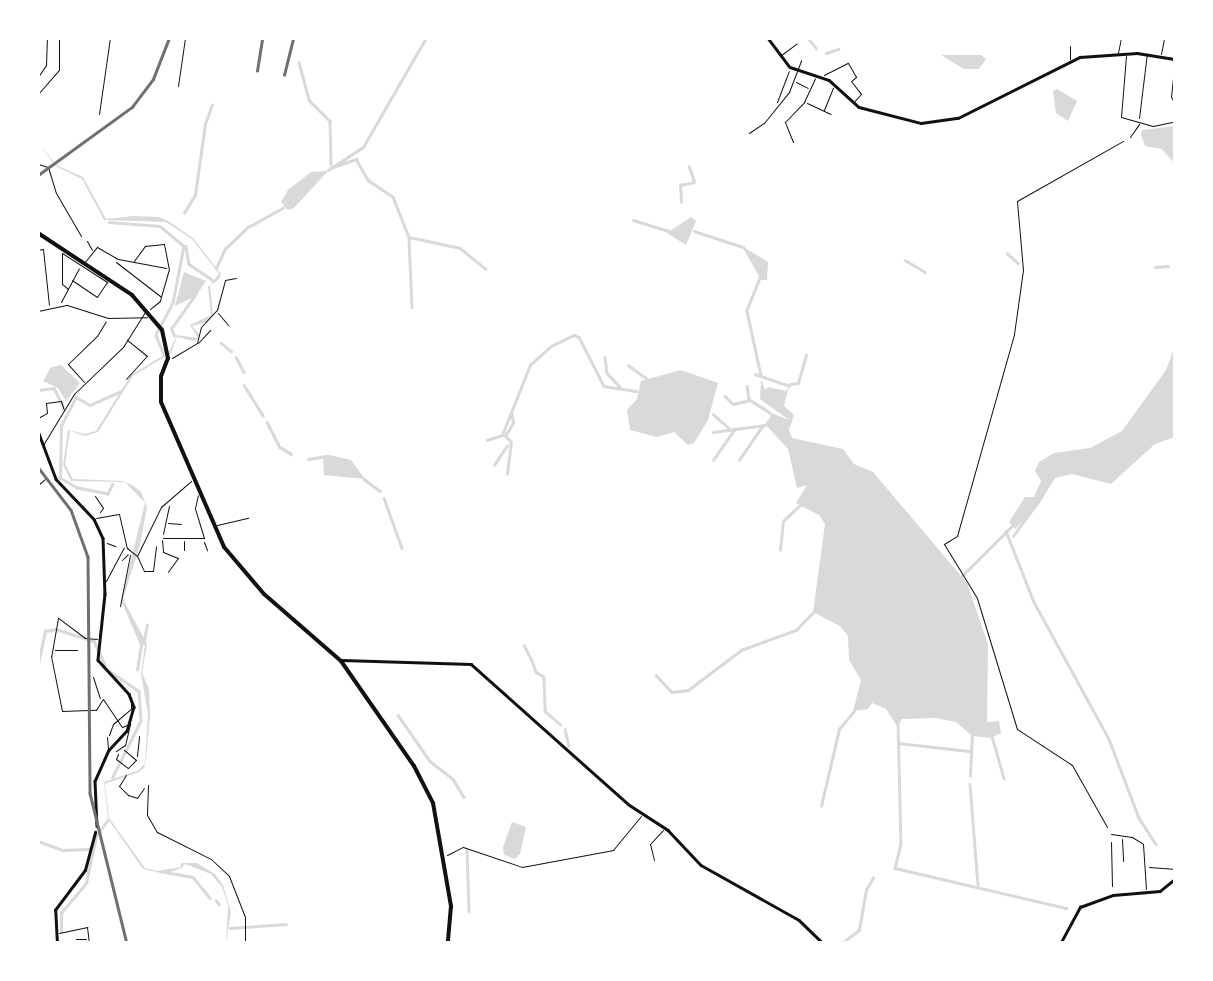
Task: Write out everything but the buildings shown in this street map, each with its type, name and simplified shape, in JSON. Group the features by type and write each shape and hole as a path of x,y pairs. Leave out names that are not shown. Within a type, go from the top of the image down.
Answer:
{"main road":[{"path":"38,233 132,294 144,315 160,328 168,355 161,376 161,402 224,547 264,594 341,661 431,798 451,906 448,943"}],"street":[{"path":"38,78 46,65 47,38"},
{"path":"98,114 110,38"},
{"path":"178,86 185,38"},
{"path":"768,38 790,67 834,85 853,103 918,122 943,122 1070,60 1122,51 1175,59 1171,96 1176,104"},
{"path":"1122,38 1120,115 1156,126 1176,121"},
{"path":"1161,56 1164,38"},
{"path":"780,56 797,43"},
{"path":"1070,46 1070,60"},
{"path":"1130,137 1139,122 1146,53"},
{"path":"748,132 764,123 795,82 802,60"},
{"path":"793,142 785,122 804,102 818,76 848,63 856,77 850,81 861,94 853,103"},
{"path":"776,106 790,67"},
{"path":"795,82 811,89"},
{"path":"824,110 834,85"},
{"path":"804,102 831,114"},
{"path":"86,241 92,250"},
{"path":"43,445 85,383 127,340 144,315 155,308 161,296 169,269 163,242 145,246 134,261"},
{"path":"60,305 92,250 99,248 118,259 169,269"},
{"path":"38,250 43,249 50,308"},
{"path":"68,289 62,284 59,255 83,264 107,282 98,297 72,280"},
{"path":"118,259 116,266 161,296"},
{"path":"195,344 201,327 216,310 225,280 236,278"},
{"path":"38,311 60,305 108,318 144,315"},
{"path":"216,310 228,325"},
{"path":"85,383 68,364 97,336 108,318"},
{"path":"168,355 195,344 210,330"},
{"path":"126,378 147,356 127,340"},
{"path":"38,418 47,413 46,403 61,401 64,410"},
{"path":"38,431 52,473 92,518 104,542 106,579 97,639 100,664 131,698 131,710 118,719 104,744 128,768 136,760 139,736"},
{"path":"38,485 52,473"},
{"path":"120,606 134,554 161,508 193,478"},
{"path":"200,493 195,508 207,550"},
{"path":"92,518 104,508 95,496"},
{"path":"168,572 178,558 163,552 164,523 170,503"},
{"path":"100,512 119,514 127,546 144,572 153,571 156,546"},
{"path":"214,525 248,518"},
{"path":"164,523 180,524"},
{"path":"163,538 204,538"},
{"path":"183,538 184,550"},
{"path":"104,542 114,546"},
{"path":"106,579 127,546"},
{"path":"122,560 134,554"},
{"path":"106,579 109,571"},
{"path":"97,639 85,638 58,618 52,649 62,711 93,710 100,700"},
{"path":"52,649 77,650"},
{"path":"341,661 471,664 642,814 665,828 701,864 735,887 799,920 824,944"},
{"path":"93,677 100,700"},
{"path":"122,748 130,724 131,698"},
{"path":"100,700 107,700 122,727"},
{"path":"109,735 130,724"},
{"path":"98,826 94,785 130,724"},
{"path":"112,750 122,748"},
{"path":"122,748 136,760"},
{"path":"444,856 463,848 522,867 614,850 642,814"},
{"path":"654,860 650,844 665,828"},
{"path":"76,939 89,941 87,926 55,940 55,910 85,870 95,832"},
{"path":"1111,834 1141,841 1146,892"},
{"path":"1122,836 1123,861"},
{"path":"1146,866 1176,868"},
{"path":"1060,944 1080,907 1112,895 1164,890 1176,878"}],"path":[{"path":"38,94 58,70 59,38"},
{"path":"1112,895 1111,834 1072,765 1017,730 1002,670 977,598 944,544 957,536 1014,334 1023,264 1017,201 1130,137"},
{"path":"38,164 48,167 56,193 86,241"},
{"path":"128,772 119,786 133,798 148,785 148,815 161,836 211,859 226,871 245,917 245,944"}],"shaded area":[{"path":"941,55 981,55 986,59 979,69 964,69"},
{"path":"1057,89 1077,101 1068,121 1056,113 1053,91"},
{"path":"1176,126 1175,164 1162,149 1145,146 1141,135 1142,130"},
{"path":"38,144 58,166 83,177 106,219 133,216 168,221 193,238 221,274 210,285 213,315 207,322 192,326 199,334 198,339 177,337 171,353 133,376 98,432 85,436 70,431 65,464 73,479 123,481 132,485 141,492 147,507 123,599 147,644 142,673 149,689 150,716 146,760 144,768 139,772 105,784 109,818 145,868 157,871 181,867 181,863 197,863 215,874 223,885 231,912 226,943 228,905 222,887 211,874 185,864 182,868 165,874 143,869 108,819 104,782 139,770 145,763 148,714 141,674 145,644 141,647 121,600 145,503 125,482 71,481 63,465 68,430 85,434 96,431 131,375 169,352 177,335 198,338 190,325 211,315 208,287 219,274 192,239 166,222 104,220 82,179 57,167"},
{"path":"328,171 294,208 288,210 281,202 288,190 311,172"},
{"path":"691,217 696,221 686,245 667,233"},
{"path":"742,246 768,262 767,280 761,280"},
{"path":"184,272 206,281 196,296 175,306"},
{"path":"1175,346 1175,437 1155,444 1111,484 1072,474 1055,478 1038,506 1015,529 1009,522 1025,497 1034,497 1041,481 1035,471 1039,462 1054,453 1090,448 1122,431 1166,370"},
{"path":"61,365 80,383 66,401 58,388 43,381 51,367"},
{"path":"681,370 718,383 708,420 694,443 688,445 674,432 657,437 630,430 627,410 637,399 641,381"},
{"path":"761,379 765,390 768,387 786,391 789,386 784,406 794,415 789,430 792,438 843,449 854,464 873,472 967,583 988,644 987,722 999,721 1001,733 990,738 972,736 956,722 935,718 902,719 897,726 886,709 872,703 868,709 853,711 861,680 849,660 848,636 840,626 813,612 825,524 819,515 796,503 807,485 797,488 788,449 765,424 771,416 766,411 789,420 760,399"},
{"path":"329,455 351,460 365,479 324,475 323,459"},
{"path":"512,822 526,827 520,854 515,859 504,855 503,847"}],"waterway":[{"path":"328,170 363,147 426,38"},
{"path":"808,38 816,48"},
{"path":"826,53 838,49"},
{"path":"299,62 309,100 330,121 331,164"},
{"path":"184,213 195,195 205,124 212,105"},
{"path":"330,168 356,159 368,180 393,197 409,237 460,248 486,269"},
{"path":"681,202 680,185 694,182 689,167"},
{"path":"250,226 283,208"},
{"path":"633,220 669,231"},
{"path":"109,222 160,226 184,246 173,303 156,335 164,355"},
{"path":"216,268 225,249 248,227"},
{"path":"694,231 743,247"},
{"path":"409,239 412,307"},
{"path":"186,246 189,264 214,281"},
{"path":"1007,253 1018,263"},
{"path":"905,260 925,272"},
{"path":"1155,267 1168,266"},
{"path":"760,278 747,311 761,376"},
{"path":"174,336 171,329 195,295"},
{"path":"487,440 502,435 530,365 551,346 574,335 579,337 604,386 637,391"},
{"path":"221,343 231,351"},
{"path":"790,384 798,383 806,355"},
{"path":"236,357 244,372"},
{"path":"605,357 607,373 621,388"},
{"path":"628,365 647,379"},
{"path":"755,374 789,386"},
{"path":"244,385 263,415"},
{"path":"747,386 749,399"},
{"path":"38,390 54,388 63,406"},
{"path":"113,484 108,494 77,488 60,478 61,426 76,397 90,405 121,391"},
{"path":"725,396 733,404 750,400 769,412"},
{"path":"507,474 511,442 505,436 513,423 511,412"},
{"path":"713,414 729,428"},
{"path":"267,422 280,447 291,454"},
{"path":"739,460 763,425"},
{"path":"713,432 765,425"},
{"path":"713,460 735,429"},
{"path":"494,465 507,446"},
{"path":"308,459 328,456"},
{"path":"364,479 380,491"},
{"path":"384,498 402,548"},
{"path":"1013,536 1037,503"},
{"path":"780,550 783,521 800,505"},
{"path":"962,576 1013,525"},
{"path":"1006,531 1034,602 1109,739 1139,818 1156,844"},
{"path":"656,675 672,692 688,690 741,650 796,630 816,609"},
{"path":"144,640 147,625"},
{"path":"38,664 45,631 56,629 94,641 105,665"},
{"path":"137,670 141,644"},
{"path":"524,645 530,657"},
{"path":"531,658 536,672 543,676"},
{"path":"110,671 139,691 141,721 113,777"},
{"path":"544,678 545,711 560,724"},
{"path":"821,806 839,729 854,711"},
{"path":"398,715 430,761 453,779 464,797"},
{"path":"898,722 901,844 895,868 1066,908"},
{"path":"565,729 569,746"},
{"path":"970,776 972,734"},
{"path":"992,736 1004,778"},
{"path":"898,743 969,751"},
{"path":"970,784 978,885"},
{"path":"61,932 61,913 86,883 96,836 107,821"},
{"path":"38,841 63,850 89,849"},
{"path":"467,850 469,911"},
{"path":"165,872 193,877 210,898"},
{"path":"841,944 859,930 866,890 873,878"},
{"path":"216,900 219,904"},
{"path":"230,928 286,924"}],"railway":[{"path":"38,175 132,107 153,79 169,38"},
{"path":"257,71 262,38"},
{"path":"284,75 293,38"},
{"path":"38,467 71,510 88,557 90,793 127,944"}]}
